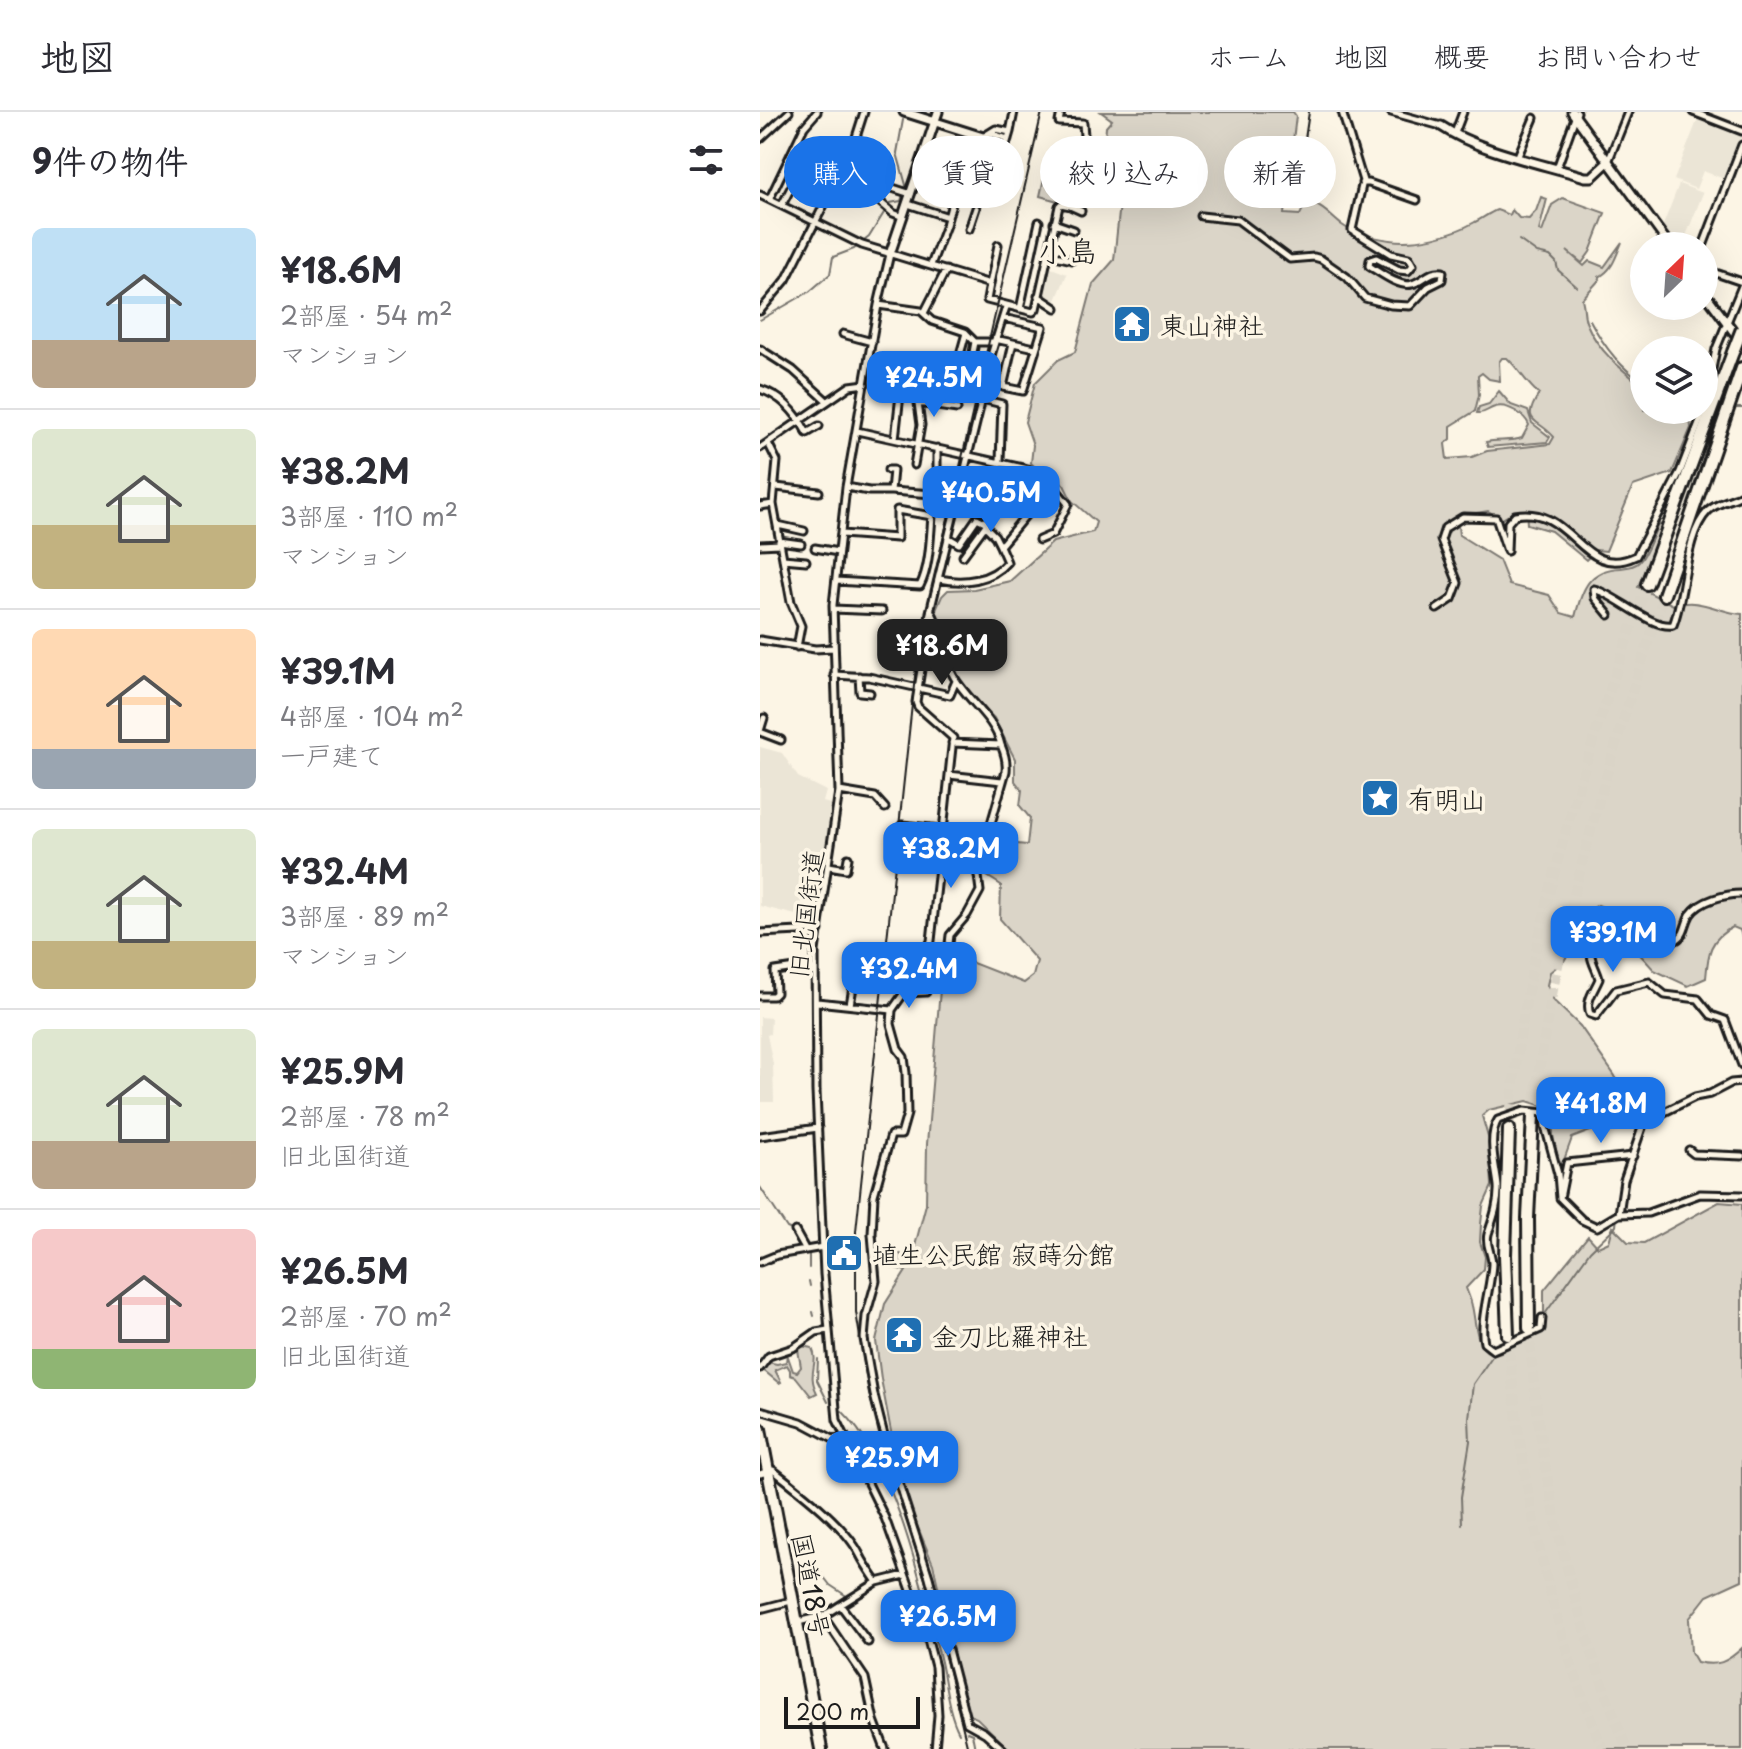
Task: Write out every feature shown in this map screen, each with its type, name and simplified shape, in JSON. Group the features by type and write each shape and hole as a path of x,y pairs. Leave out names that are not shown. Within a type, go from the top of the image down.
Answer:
{"highway":[{"path":"1647,584 1742,329"},
{"path":"1664,595 1742,368"},
{"path":"1529,1328 1528,1218 1533,1116"},
{"path":"1508,1335 1505,1255 1509,1129"},
{"name":"国道18号","path":"760,1429 764,1472 821,1749"}],"street":[{"path":"760,139 789,112"},
{"path":"817,112 804,127 763,198 860,244 990,284"},
{"path":"856,136 864,112"},
{"path":"904,112 971,133 986,135 996,129 1009,136 1014,112"},
{"name":"旧北国街道","path":"935,1749 938,1715 935,1667 926,1632 885,1518 844,1437 836,1411 823,1246 814,969 839,791 833,609 846,487 890,254 908,204 907,192 938,112"},
{"path":"1061,112 1059,122 1083,123 1084,136"},
{"path":"1201,216 1238,220 1290,259 1321,259 1347,277 1369,301 1410,306 1428,287 1442,280 1443,272 1433,272 1408,285 1372,269 1369,262 1372,258 1403,271 1408,271 1413,265 1409,258 1391,254 1352,230 1362,183 1360,166 1342,112"},
{"path":"1391,112 1441,126 1454,135 1518,156 1592,177 1608,162 1628,112"},
{"path":"1454,135 1463,112"},
{"path":"1693,112 1742,131"},
{"path":"1574,113 1660,232"},
{"path":"1557,168 1574,113"},
{"path":"1518,156 1534,118"},
{"path":"931,265 971,133"},
{"path":"1708,232 1742,145"},
{"path":"1362,183 1417,200"},
{"path":"896,189 907,192"},
{"path":"782,205 784,201"},
{"path":"908,204 948,217"},
{"path":"760,311 786,280 822,208"},
{"path":"888,208 903,217"},
{"path":"969,229 976,208"},
{"path":"998,245 987,300 1033,312 1058,208"},
{"path":"1074,208 1081,211"},
{"path":"1020,309 1039,222"},
{"path":"1054,223 1074,230"},
{"path":"1047,254 1072,260"},
{"path":"924,313 946,270"},
{"path":"1718,275 1742,284 1718,344"},
{"path":"1038,296 1056,308"},
{"path":"878,305 924,313 932,321 966,333 975,342"},
{"path":"1003,1749 985,1733 967,1723 929,1577 886,1443 864,1339 866,1316 876,1281 872,1234 875,1192 891,1135 901,1135 907,1114 904,1057 898,1049 891,1024 892,1010 904,993 932,934 953,738 916,704 918,687 931,610 982,399 984,378 1006,307"},
{"path":"1718,311 1742,343"},
{"path":"1003,318 1043,327 1023,391 1003,387 1013,343"},
{"path":"961,351 966,333"},
{"path":"843,334 872,342"},
{"path":"975,342 994,340 1035,348"},
{"path":"971,363 975,342"},
{"path":"760,349 793,370 827,401"},
{"path":"760,448 850,386 865,384"},
{"path":"895,439 901,386 921,389 918,403 921,425 914,465"},
{"path":"760,389 783,402 800,420 807,433 819,426"},
{"path":"982,399 1002,404 1000,461"},
{"path":"918,403 957,409"},
{"path":"1437,609 1452,599 1458,583 1441,535 1445,528 1463,517 1496,518 1507,551 1508,523 1515,515 1530,513 1557,524 1597,560 1610,563 1636,556 1680,472 1699,424"},
{"path":"856,431 1028,469 1051,485 1068,504 1053,534 1039,540"},
{"path":"768,443 777,461 773,504 791,602 801,626 797,647"},
{"path":"937,448 937,466"},
{"path":"888,470 893,470 891,491"},
{"path":"962,479 999,488 1025,499 1033,506"},
{"path":"1000,546 1051,485"},
{"path":"776,487 819,492"},
{"path":"836,581 922,585 930,549 933,494 846,487"},
{"path":"963,556 986,524 999,488"},
{"path":"1609,615 1595,598 1594,589 1663,625 1673,625 1690,547 1705,515 1711,508 1742,495"},
{"path":"760,506 773,504"},
{"path":"841,534 897,538 897,510 932,516"},
{"path":"939,579 952,581 988,577 1007,562 995,536 977,518 959,544 949,538"},
{"path":"777,525 804,531"},
{"path":"760,545 780,542 801,544"},
{"path":"815,548 838,552"},
{"path":"783,559 806,561"},
{"path":"833,609 882,611"},
{"path":"904,993 926,992 931,975 948,953 950,935 967,915 980,891 977,868 1007,763 990,722 956,681 946,662 931,610"},
{"path":"939,630 942,622"},
{"path":"760,640 797,647 833,648"},
{"path":"834,675 859,676 950,695 956,681"},
{"path":"859,676 860,692 870,693"},
{"path":"764,718 760,732 781,740"},
{"path":"952,743 1001,745"},
{"path":"949,775 1002,781"},
{"path":"839,791 875,797 885,808"},
{"path":"902,825 988,834"},
{"path":"829,866 846,869 848,858"},
{"path":"1742,894 1719,897 1695,910 1682,937 1674,941 1637,925 1612,924 1599,930 1591,946 1592,963 1599,979 1588,1010 1596,1016 1616,990 1649,982 1665,995 1698,999 1711,1015 1725,1020 1742,1065"},
{"path":"760,933 819,930"},
{"path":"760,996 776,993 775,971 802,967 814,969"},
{"path":"850,1005 855,975"},
{"path":"817,1002 892,1010"},
{"path":"1619,1214 1624,1180 1644,1122 1695,1097 1742,1082"},
{"path":"1542,1318 1541,1329 1502,1348 1493,1350 1484,1343 1482,1326 1492,1264 1487,1247 1488,1235 1498,1191 1494,1134 1498,1120 1524,1111 1544,1113 1558,1174 1560,1198 1582,1220 1599,1227 1619,1214 1648,1213 1700,1194 1742,1195"},
{"path":"760,1136 818,1128"},
{"path":"1689,1150 1694,1154 1742,1156"},
{"path":"1560,1198 1567,1163 1633,1156"},
{"path":"795,1231 805,1249"},
{"path":"760,1262 805,1249 848,1245"},
{"path":"760,1368 769,1356 793,1348 816,1332 828,1330"},
{"path":"760,1410 801,1422 833,1439 844,1437"},
{"path":"764,1472 773,1470 806,1495 840,1529 877,1582"},
{"path":"797,1622 823,1616 877,1582 905,1575"},
{"path":"760,1609 792,1601"},
{"path":"841,1606 868,1642"},
{"path":"823,1616 865,1678 874,1720 885,1749"}],"shaded area":[{"path":"1101,112 1293,112 1296,116 1294,136 1224,136 1224,208 1285,208 1284,214 1300,215 1304,208 1321,208 1342,225 1365,235 1411,241 1466,227 1497,210 1510,215 1512,210 1519,218 1529,219 1541,197 1547,199 1539,231 1542,232 1552,205 1563,198 1605,213 1590,252 1582,263 1567,251 1584,266 1589,261 1604,267 1622,242 1611,267 1582,299 1585,318 1604,351 1630,376 1630,424 1691,424 1672,473 1633,486 1606,551 1596,550 1586,560 1551,531 1527,524 1526,510 1502,519 1488,511 1457,516 1459,535 1499,560 1509,585 1549,595 1561,613 1575,617 1589,582 1601,572 1637,564 1659,523 1662,529 1638,587 1675,606 1692,603 1742,614 1742,937 1740,930 1733,927 1719,937 1709,954 1706,978 1688,986 1654,970 1635,949 1624,917 1598,905 1586,913 1577,939 1564,961 1550,972 1547,985 1554,1001 1580,1026 1615,1076 1621,1094 1601,1127 1572,1138 1560,1171 1553,1117 1546,1107 1527,1101 1489,1110 1482,1116 1490,1144 1492,1186 1483,1206 1481,1224 1484,1269 1466,1288 1481,1346 1492,1353 1501,1352 1544,1328 1544,1290 1588,1236 1598,1247 1609,1242 1613,1227 1628,1242 1644,1243 1719,1202 1742,1204 1742,1580 1707,1596 1689,1619 1691,1652 1697,1662 1722,1662 1742,1648 1742,1749 1009,1749 977,1718 967,1714 933,1564 902,1489 876,1341 885,1304 906,1271 891,1267 891,1251 911,1258 908,1269 926,1204 927,1144 941,978 968,961 1024,983 1033,976 1037,961 1000,919 1001,885 984,874 995,842 1027,845 1030,818 1020,806 1022,790 1015,781 1015,759 994,718 961,684 936,610 948,590 974,589 1010,581 1053,542 1093,532 1096,522 1072,501 1064,485 1050,470 1031,463 1033,445 1025,422 1035,383 1058,360 1075,352 1093,284 1114,260 1120,208 1208,208 1208,136 1105,136 1106,127 1112,120","holes":["1502,358 1507,358 1539,394 1531,416 1554,437 1550,444 1447,459 1445,444 1451,439 1451,426 1475,411 1479,395 1478,376 1482,373 1489,379 1500,381 1499,362"]},
{"path":"1699,116 1742,134 1742,141 1727,180 1703,171 1696,189 1674,180"},
{"path":"1679,184 1703,193 1688,232 1665,232 1662,228"},
{"path":"1046,266 1067,274 1054,305 1040,294"},
{"path":"1499,391 1511,405 1528,411 1532,423 1550,437 1547,442 1488,447 1486,442 1522,438 1529,425 1510,408 1500,406 1477,413 1479,407 1489,404"},
{"path":"760,747 782,753 798,777 826,791 823,802 834,805 824,872 806,870 800,916 760,906"},
{"path":"760,1017 771,1018 770,1034 767,1035 773,1064 774,1102 760,1102"},
{"path":"801,1346 812,1348 815,1359 813,1379 817,1393 811,1396 796,1377 790,1375 787,1365 775,1370 779,1383 762,1369 767,1362 786,1362 787,1354 793,1371 797,1372 801,1367 798,1350"}],"waterway":[{"path":"760,320 809,292 830,274 833,257 854,249 869,237 890,203 901,201 906,185 897,153 903,120"},
{"path":"1519,240 1537,253 1550,256 1558,270 1577,287"},
{"path":"1590,320 1613,355 1630,372"},
{"path":"1737,408 1742,408"},
{"path":"760,1187 787,1228 792,1230"},
{"path":"1545,1314 1590,1251 1616,1226 1617,1217"},
{"path":"809,1251 809,1268"},
{"path":"809,1281 810,1286"},
{"path":"813,1312 814,1316"},
{"path":"1462,1524 1461,1497 1470,1441 1473,1384 1493,1355"},
{"path":"818,1359 817,1380 828,1402"},
{"path":"842,1411 861,1433 877,1462 905,1529 959,1733"},
{"path":"760,1480 766,1487"},
{"path":"782,1520 787,1529"},
{"path":"803,1550 830,1585 848,1597"},
{"path":"967,1732 972,1734 975,1749"}],"tunnel":[{"path":"1509,1129 1528,989 1560,852 1579,785 1647,584"},
{"path":"1533,1116 1555,982 1585,852 1622,723 1664,595"},
{"path":"1529,1328 1541,1438 1561,1542 1589,1644 1627,1749"},
{"path":"1508,1335 1520,1442 1539,1546 1566,1648 1603,1749"}],"railway":[{"path":"968,1749 932,1603 869,1394 856,1312 856,1231 918,648 1042,112"},
{"path":"1305,136 1309,112"}],"place":[{"name":"東山神社","path":"1132,324"},
{"name":"有明山","path":"1380,798"},
{"name":"埴生公民館 寂蒔分館","path":"844,1253"},
{"name":"金刀比羅神社","path":"904,1335"}],"district":[{"name":"小島","path":"1068,249"}]}
